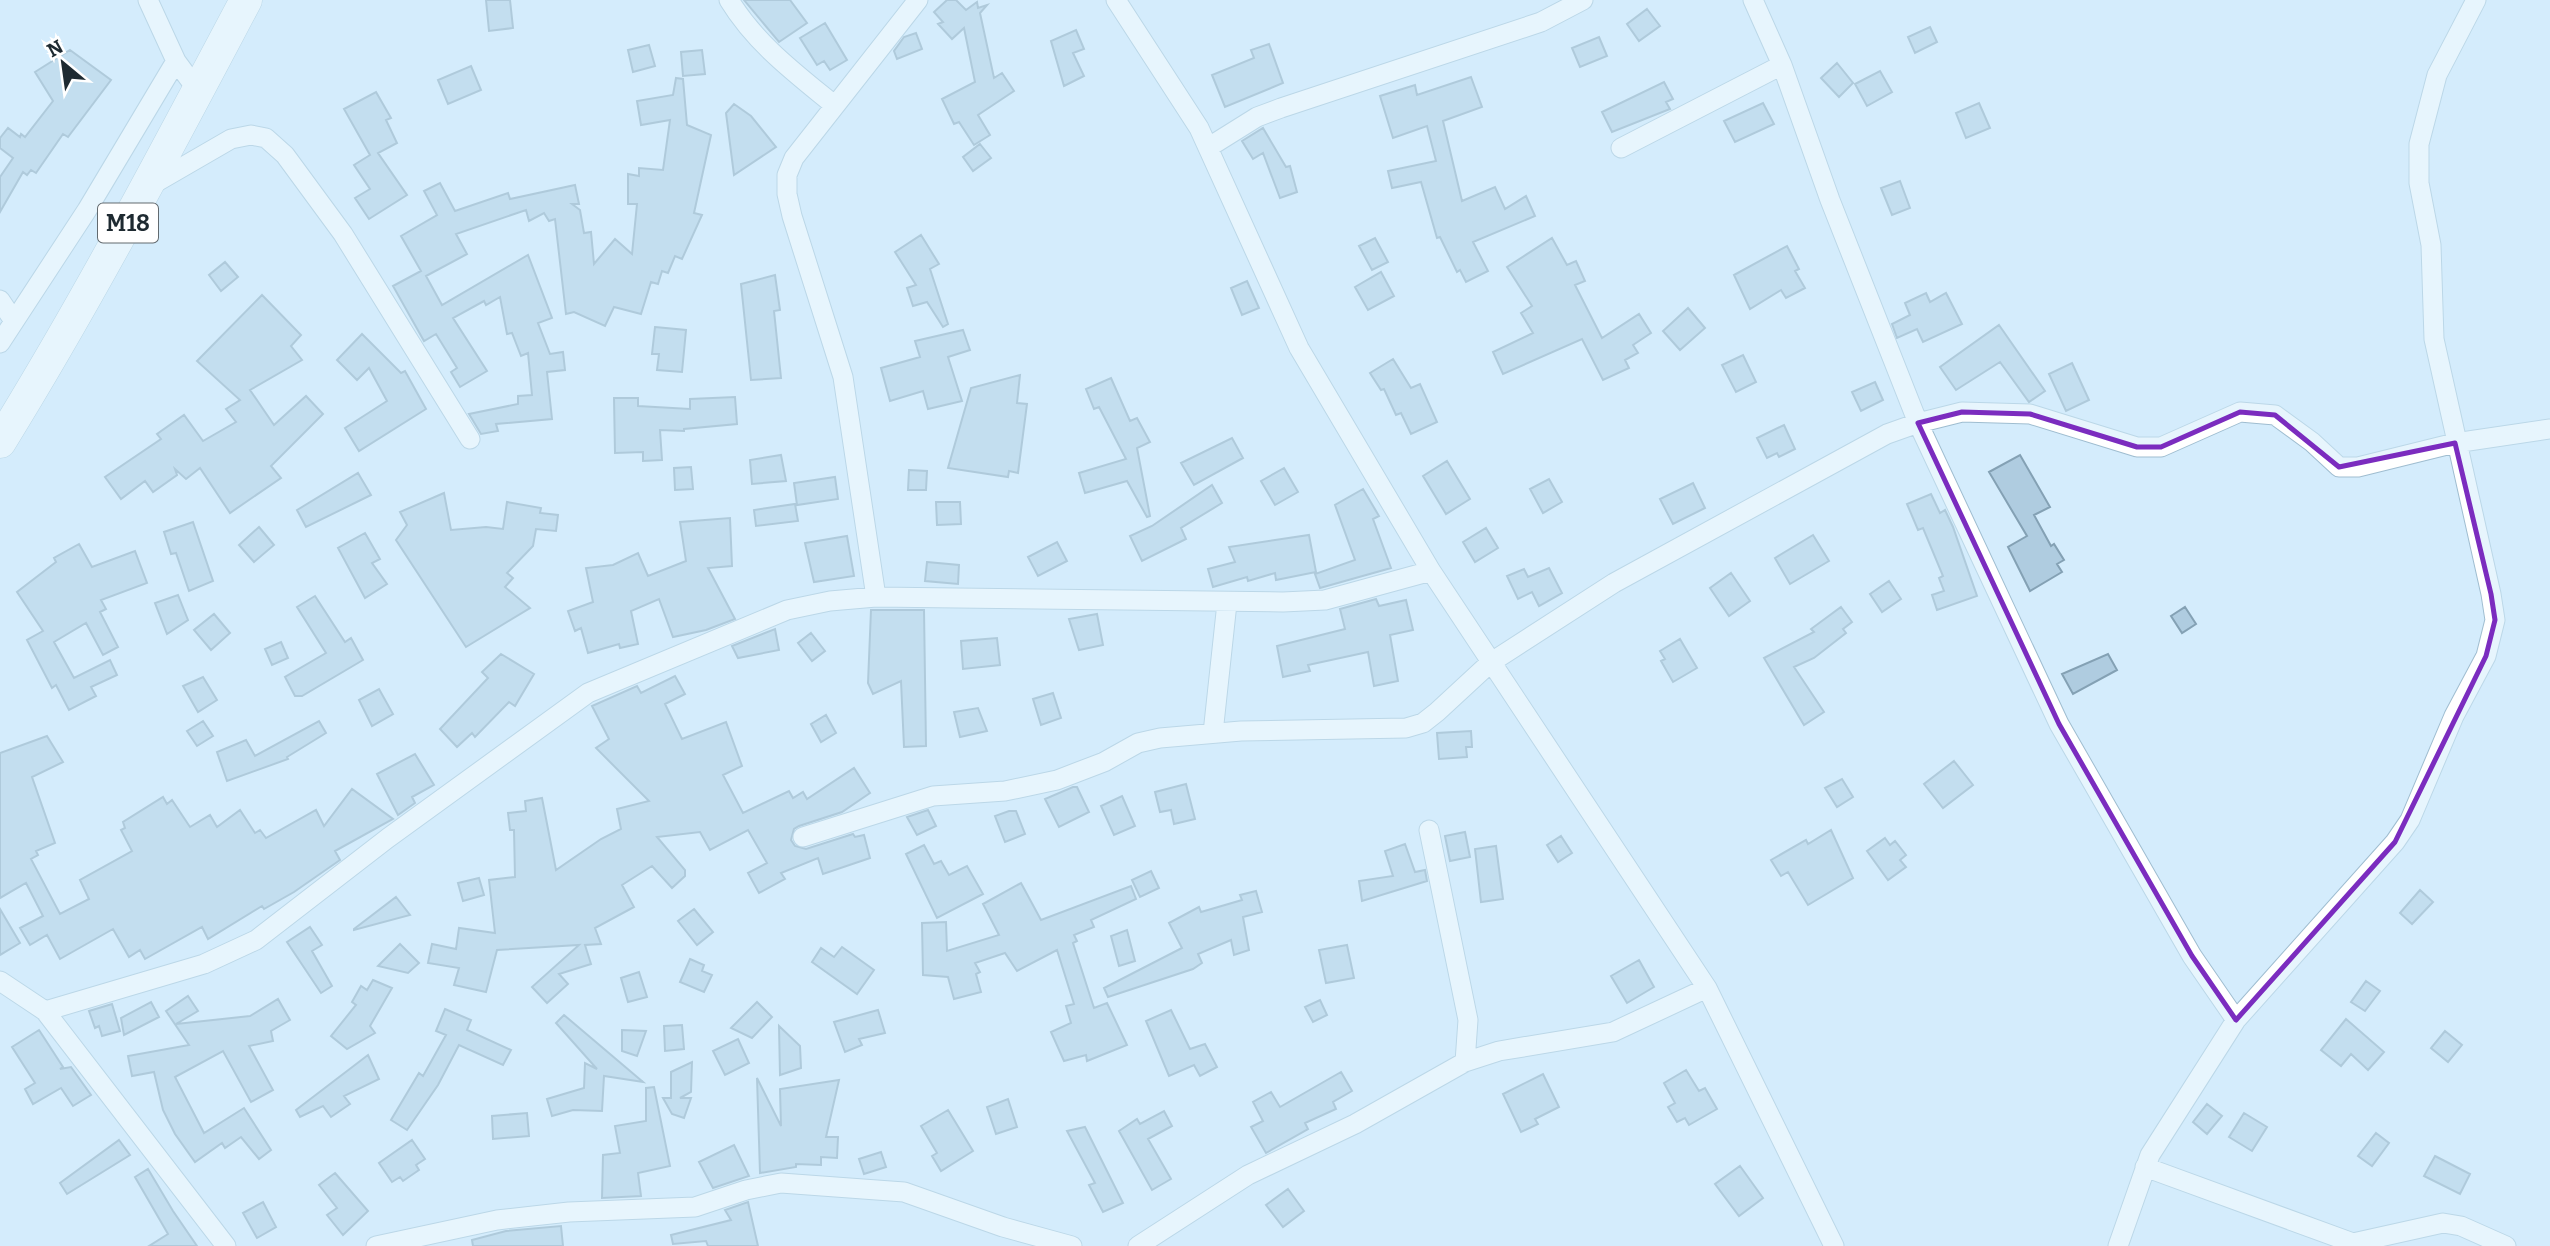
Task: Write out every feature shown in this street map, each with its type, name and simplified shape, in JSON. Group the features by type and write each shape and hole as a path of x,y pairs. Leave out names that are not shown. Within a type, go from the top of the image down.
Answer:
{"main road":[{"name":"M18","path":"0,442 56,352 147,188 246,0"}],"street":[{"path":"148,0 176,61 198,91"},
{"path":"729,0 746,28 770,52 834,105"},
{"path":"876,597 843,377 787,194 788,175 794,158 918,0"},
{"path":"1116,0 1209,147 1299,348 1431,571 1707,988 1834,1246"},
{"path":"1209,147 1248,122 1281,108 1541,22 1583,0"},
{"path":"1753,0 1782,65 1830,200 1918,423 2059,724 2192,956 2236,1020"},
{"path":"2118,1246 2145,1167 2236,1020 2395,842 2410,820 2454,716 2486,656 2495,620 2434,340 2431,245 2418,183 2419,144 2437,75 2476,0"},
{"path":"0,343 87,210 176,61"},
{"path":"1621,148 1782,65"},
{"path":"147,188 231,139 251,135 266,138 285,155 343,234 470,439"},
{"path":"0,300 14,321"},
{"path":"803,837 933,796 1005,791 1057,780 1104,762 1138,743 1213,733 1406,728 1423,723 1490,663 1614,583 1887,434 1962,412 2030,414 2137,447 2161,447 2240,412 2275,415 2312,442 2339,467 2358,467 2455,443 2550,429"},
{"path":"45,1011 204,964 256,940 388,838 588,694 788,610 830,601 876,597 1227,603 1325,600 1431,571"},
{"path":"1213,733 1227,603"},
{"path":"1429,830 1468,1020 1465,1062"},
{"path":"0,981 45,1011 226,1246"},
{"path":"1138,1246 1248,1175 1355,1124 1465,1062 1499,1051 1613,1032 1707,988"},
{"path":"2145,1167 2353,1243 2443,1223 2462,1226 2506,1246"},
{"path":"376,1246 497,1220 569,1212 695,1207 746,1190 781,1183 904,1192 1003,1227 1072,1246"}],"highlighted area":[{"path":"1962,412 2030,414 2137,447 2161,447 2240,412 2275,415 2339,467 2455,443 2495,620 2486,656 2395,842 2236,1020 2192,956 2059,724 1918,423"}],"building":[{"path":"486,0 510,0 513,28 489,31"},
{"path":"744,0 790,0 807,23 779,42"},
{"path":"947,0 956,0 966,10 977,2 978,8 987,5 980,13 994,78 1002,73 1014,91 978,115 990,135 974,145 959,122 954,124 942,99 975,82 964,28 952,39 938,24 943,22 934,12"},
{"path":"1647,9 1660,26 1639,41 1627,24"},
{"path":"825,23 847,60 830,70 824,61 817,65 800,38"},
{"path":"1930,27 1937,42 1915,53 1908,37"},
{"path":"1076,30 1084,49 1073,53 1084,76 1064,86 1051,41"},
{"path":"916,33 922,49 897,59 894,51 904,37"},
{"path":"1599,37 1607,56 1580,67 1572,48"},
{"path":"1269,44 1283,83 1225,107 1212,75 1254,58 1251,50"},
{"path":"649,45 655,66 633,72 628,50"},
{"path":"70,50 111,80 68,137 63,134 36,173 31,170 27,175 23,172 0,212 0,177 13,158 0,148 0,138 8,128 20,137 21,134 25,137 53,101 35,72"},
{"path":"702,50 705,74 683,76 681,52"},
{"path":"1837,63 1853,83 1839,97 1821,78"},
{"path":"471,66 481,90 448,104 438,80"},
{"path":"1880,71 1892,92 1867,106 1855,84"},
{"path":"1471,77 1482,107 1443,121 1462,201 1495,187 1505,209 1526,196 1535,216 1473,242 1488,271 1466,282 1460,270 1457,272 1440,237 1437,238 1421,182 1392,188 1388,171 1436,161 1427,126 1393,138 1380,96 1415,85 1417,95"},
{"path":"676,78 683,79 687,125 711,135 694,213 702,215 682,259 675,256 668,273 662,271 658,284 651,282 641,314 614,307 605,326 574,312 566,314 555,219 549,221 544,213 529,221 526,210 456,234 467,254 426,276 442,305 528,255 552,318 538,323 550,354 563,352 565,370 547,372 552,419 496,424 498,431 481,434 469,414 518,404 518,396 532,395 528,353 521,356 512,333 507,334 500,297 486,305 484,301 453,318 487,371 460,387 451,372 457,368 436,334 424,341 393,286 421,271 401,236 437,215 424,191 440,183 455,211 508,193 510,199 575,185 579,204 572,204 580,210 584,233 591,232 594,264 615,239 632,254 637,204 628,204 628,174 639,176 639,168 663,170 670,120 641,125 637,101 673,95"},
{"path":"1664,82 1673,99 1666,102 1670,109 1612,132 1602,112"},
{"path":"376,92 391,118 386,120 397,143 378,153 407,195 369,219 355,198 370,189 354,165 370,155 344,109"},
{"path":"1763,103 1774,124 1735,142 1724,121"},
{"path":"1979,103 1990,128 1966,138 1956,113"},
{"path":"734,104 751,116 776,147 734,175 726,113"},
{"path":"1263,128 1286,167 1290,166 1297,192 1280,198 1263,153 1253,159 1242,141"},
{"path":"980,144 991,158 973,171 963,157"},
{"path":"1900,181 1910,208 1892,215 1881,188"},
{"path":"921,235 939,264 930,269 948,324 943,327 927,302 913,306 907,288 916,285 895,252"},
{"path":"1375,238 1388,262 1372,270 1359,246"},
{"path":"1552,238 1567,265 1576,261 1585,281 1575,285 1602,338 1639,314 1651,333 1633,345 1638,353 1625,360 1629,368 1603,380 1582,339 1503,374 1493,352 1533,333 1521,313 1532,306 1507,267"},
{"path":"1787,246 1799,269 1795,271 1805,288 1786,298 1781,290 1750,309 1734,275"},
{"path":"225,262 238,277 221,291 209,275"},
{"path":"1381,272 1394,296 1368,310 1355,287"},
{"path":"775,275 780,310 774,311 781,378 751,380 741,284"},
{"path":"1247,281 1259,308 1242,315 1231,288"},
{"path":"1926,293 1930,302 1946,293 1962,324 1923,342 1917,329 1897,338 1892,324 1910,315 1905,303"},
{"path":"262,295 301,335 291,346 302,360 250,390 274,425 306,396 323,414 271,466 281,478 230,513 200,468 186,479 175,469 177,475 153,492 145,481 121,499 105,477 161,439 157,434 184,415 203,441 236,422 226,409 240,400 197,361"},
{"path":"1688,308 1705,328 1680,350 1663,331"},
{"path":"1999,325 2045,391 2029,402 2000,362 1956,390 1940,367"},
{"path":"655,327 686,330 682,372 657,370 659,354 652,354"},
{"path":"963,330 970,350 948,357 962,401 928,409 923,391 890,401 881,368 920,357 915,341"},
{"path":"362,334 401,373 405,371 426,409 359,451 345,428 387,401 369,368 357,380 337,360"},
{"path":"1743,355 1756,382 1736,392 1722,365"},
{"path":"1393,359 1411,388 1420,384 1437,422 1411,434 1401,413 1396,415 1384,389 1381,390 1370,373"},
{"path":"2072,363 2089,400 2066,411 2049,374"},
{"path":"1020,375 1017,403 1027,404 1018,473 1009,471 1008,477 948,468 971,388"},
{"path":"1111,378 1130,421 1137,418 1150,442 1137,448 1150,516 1147,517 1127,481 1085,493 1079,473 1126,459 1099,407 1094,409 1086,389"},
{"path":"1875,382 1883,400 1861,411 1852,392"},
{"path":"735,397 737,424 684,431 660,430 662,460 643,461 643,452 615,453 614,398 638,398 638,406 690,409 690,399"},
{"path":"1784,425 1795,449 1779,457 1777,453 1767,458 1757,438"},
{"path":"1232,438 1243,458 1194,485 1181,463"},
{"path":"781,455 786,481 752,484 750,460"},
{"path":"2020,455 2050,507 2034,515 2051,546 2054,544 2064,560 2057,564 2062,572 2030,591 2008,547 2027,536 1989,472"},
{"path":"1447,461 1470,499 1446,514 1423,476"},
{"path":"691,467 693,489 675,490 674,468"},
{"path":"1284,468 1298,492 1275,505 1261,481"},
{"path":"909,470 927,471 926,490 908,490"},
{"path":"358,473 371,495 306,527 297,510"},
{"path":"835,477 838,499 797,505 794,483"},
{"path":"1549,479 1562,502 1543,513 1530,489"},
{"path":"1693,483 1705,508 1673,524 1660,499"},
{"path":"1212,485 1222,503 1181,528 1186,539 1142,561 1130,536 1152,526"},
{"path":"1363,489 1379,516 1373,519 1391,568 1320,588 1315,574 1355,560 1335,505"},
{"path":"444,493 451,530 486,527 503,529 507,502 541,508 540,513 558,515 556,531 536,529 533,546 507,573 513,578 505,587 530,608 466,647 396,540 407,525 400,512"},
{"path":"1931,494 1940,513 1945,510 1953,527 1977,596 1937,610 1932,595 1944,591 1939,578 1943,576 1923,528 1918,530 1907,504"},
{"path":"936,502 960,502 961,524 937,525"},
{"path":"795,504 798,521 756,526 754,510"},
{"path":"730,518 732,566 708,568 735,619 706,630 673,637 659,599 631,611 638,644 620,648 619,644 588,653 581,628 575,631 568,611 593,602 586,568 613,565 638,553 648,576 686,561 680,522"},
{"path":"193,522 213,581 189,591 176,553 171,554 164,532"},
{"path":"259,527 274,545 254,562 239,545"},
{"path":"1486,528 1498,548 1475,562 1463,542"},
{"path":"365,533 380,559 372,563 387,584 365,598 338,548"},
{"path":"1309,535 1316,572 1276,580 1275,573 1248,581 1247,577 1213,587 1208,569 1235,562 1229,547"},
{"path":"1813,535 1829,561 1790,584 1775,558"},
{"path":"847,536 854,576 814,582 805,543"},
{"path":"1057,542 1067,561 1038,576 1028,557"},
{"path":"79,544 92,567 135,551 147,583 101,600 106,609 100,612 118,647 103,655 86,623 54,642 74,678 110,660 117,675 91,687 96,696 69,710 56,685 52,688 27,640 43,631 17,592 56,562 54,558"},
{"path":"927,562 959,565 958,584 925,581"},
{"path":"1549,568 1562,593 1539,606 1532,592 1518,599 1507,576 1524,569 1528,577"},
{"path":"1731,573 1750,601 1729,616 1710,588"},
{"path":"1889,581 1901,599 1882,612 1870,594"},
{"path":"178,595 188,620 167,634 155,603"},
{"path":"315,596 345,642 351,638 363,660 302,696 295,696 285,677 326,653 297,607"},
{"path":"1376,599 1379,606 1406,600 1413,630 1390,635 1398,681 1374,686 1368,652 1308,665 1310,671 1283,677 1277,646 1345,629 1340,609"},
{"path":"1841,607 1852,622 1843,629 1846,633 1814,658 1794,667 1824,712 1804,725 1764,658 1814,632 1811,629"},
{"path":"2185,607 2196,624 2182,633 2171,616"},
{"path":"871,610 924,610 926,746 904,747 901,681 873,694 868,683"},
{"path":"214,614 230,633 211,650 194,630"},
{"path":"1097,614 1103,645 1079,650 1069,619"},
{"path":"775,629 779,650 738,658 732,646"},
{"path":"811,633 825,651 812,661 798,643"},
{"path":"997,638 1000,665 963,669 961,641"},
{"path":"1680,639 1697,668 1673,682 1661,661 1665,659 1660,651"},
{"path":"281,642 288,658 272,665 265,649"},
{"path":"501,654 534,674 515,706 509,702 475,737 472,733 457,747 440,729 488,678 482,672"},
{"path":"2108,654 2117,670 2073,694 2062,674"},
{"path":"675,676 685,694 665,704 682,739 726,722 742,766 723,775 743,813 789,791 793,798 803,792 807,799 854,768 870,793 842,812 799,826 794,829 791,840 795,846 806,849 853,834 855,837 864,835 870,858 823,874 818,858 781,873 785,879 759,893 748,873 767,863 748,830 710,850 700,832 657,837 685,870 685,876 672,888 652,866 622,885 634,907 595,928 601,944 585,945 591,964 559,974 568,984 547,1003 532,987 579,945 497,950 486,992 454,985 459,968 428,963 432,944 456,949 459,928 495,933 489,880 515,877 514,830 510,830 508,813 526,811 525,801 542,798 556,870 601,839 621,829 617,809 649,801 596,748 609,739 592,706 637,686 641,693"},
{"path":"203,677 217,700 198,712 183,686"},
{"path":"379,689 393,714 372,726 359,700"},
{"path":"1053,693 1061,718 1041,725 1033,699"},
{"path":"978,708 987,731 960,737 954,712"},
{"path":"826,715 836,733 821,742 811,724"},
{"path":"203,721 213,736 197,746 187,731"},
{"path":"319,721 326,733 287,757 288,759 227,781 217,752 246,740 255,756"},
{"path":"1471,731 1472,747 1466,747 1467,757 1439,759 1437,733"},
{"path":"47,736 63,762 32,777 55,843 36,851 38,855 31,859 60,914 89,899 80,880 132,851 121,830 125,828 123,822 163,797 167,804 172,800 190,827 210,815 217,827 240,810 255,833 260,830 266,838 316,810 324,826 352,789 393,819 335,851 340,860 294,892 264,909 262,906 208,939 202,927 145,959 140,950 129,957 113,929 60,959 47,935 30,945 20,928 43,916 26,883 0,898 0,753"},
{"path":"415,754 434,785 412,797 415,803 398,815 377,774"},
{"path":"1954,761 1973,785 1943,808 1924,784"},
{"path":"1842,779 1853,797 1837,807 1825,788"},
{"path":"1186,784 1195,819 1174,824 1171,810 1160,812 1155,792"},
{"path":"1077,787 1089,812 1059,827 1045,799"},
{"path":"1122,796 1135,826 1114,835 1101,806"},
{"path":"928,810 936,826 917,835 907,817"},
{"path":"1016,811 1025,834 1005,842 995,816"},
{"path":"1831,830 1853,878 1808,905 1788,872 1781,876 1771,860 1806,840 1808,844"},
{"path":"1465,832 1470,857 1450,861 1445,836"},
{"path":"1561,836 1572,853 1558,862 1547,845"},
{"path":"1885,838 1890,845 1895,841 1906,855 1900,860 1906,867 1888,880 1867,851"},
{"path":"1405,844 1415,872 1425,870 1427,881 1362,901 1359,881 1393,876 1385,851"},
{"path":"924,845 934,864 941,861 949,875 967,866 983,894 937,918 906,854"},
{"path":"1496,846 1503,899 1481,902 1475,849"},
{"path":"1151,871 1159,888 1140,897 1132,880"},
{"path":"479,878 484,895 463,901 458,883"},
{"path":"1021,883 1041,920 1131,886 1136,899 1091,920 1094,927 1074,935 1077,941 1073,943 1094,1008 1107,1003 1127,1045 1087,1061 1086,1055 1064,1061 1051,1032 1071,1023 1066,1006 1074,1004 1057,950 1017,971 1005,953 975,963 980,972 976,974 981,992 954,999 948,977 923,975 922,923 946,922 947,951 999,935 983,904"},
{"path":"2420,890 2433,902 2412,924 2400,913"},
{"path":"1256,891 1262,912 1243,917 1249,950 1234,955 1231,940 1198,954 1202,963 1193,969 1108,997 1104,988 1182,948 1169,923 1199,907 1201,912 1242,900 1240,895"},
{"path":"396,897 410,915 354,930 354,929"},
{"path":"0,909 20,943 0,955"},
{"path":"694,909 713,932 697,945 678,921"},
{"path":"310,927 322,945 312,951 332,986 321,993 287,942"},
{"path":"1127,930 1135,961 1119,966 1111,936"},
{"path":"400,944 419,963 408,973 378,966"},
{"path":"1347,945 1354,978 1326,983 1319,950"},
{"path":"842,947 874,970 857,994 812,962 821,948 834,957"},
{"path":"690,959 704,965 702,971 712,975 704,992 680,982"},
{"path":"1639,960 1654,987 1627,1003 1611,976"},
{"path":"639,972 647,997 628,1002 621,978"},
{"path":"373,980 392,988 370,1026 375,1033 347,1049 331,1036 356,1005 352,1002 361,986 367,990"},
{"path":"2366,981 2380,991 2365,1011 2351,1002"},
{"path":"188,996 198,1011 176,1024 250,1016 278,999 290,1020 271,1031 273,1041 249,1046 273,1090 251,1102 223,1051 175,1077 204,1133 244,1108 271,1150 259,1159 241,1137 225,1148 222,1143 195,1162 175,1134 163,1110 154,1072 132,1076 128,1056 189,1045 166,1011"},
{"path":"1320,1000 1327,1015 1313,1022 1305,1007"},
{"path":"151,1002 159,1017 124,1035 121,1018"},
{"path":"757,1002 772,1017 752,1038 731,1028"},
{"path":"112,1004 120,1031 102,1036 99,1026 95,1028 89,1011"},
{"path":"445,1009 471,1020 467,1030 511,1050 503,1065 459,1045 438,1085 407,1130 391,1120 419,1073 423,1076 446,1035 436,1031"},
{"path":"878,1010 885,1033 859,1039 862,1045 845,1052 834,1022"},
{"path":"1171,1010 1190,1049 1205,1044 1217,1067 1200,1076 1194,1065 1169,1076 1146,1021"},
{"path":"564,1015 643,1082 604,1076 602,1111 573,1110 552,1116 547,1099 584,1088 585,1063 597,1069 556,1023"},
{"path":"2346,1019 2384,1052 2368,1070 2351,1054 2341,1066 2321,1050"},
{"path":"682,1025 684,1049 665,1051 664,1026"},
{"path":"779,1026 800,1046 801,1068 780,1075"},
{"path":"39,1030 63,1067 60,1069 71,1067 91,1095 73,1106 61,1088 33,1104 25,1089 35,1083 12,1047"},
{"path":"622,1030 646,1031 637,1056 622,1051"},
{"path":"2445,1031 2462,1045 2448,1062 2431,1048"},
{"path":"738,1039 749,1063 725,1075 713,1051"},
{"path":"368,1055 379,1079 344,1096 350,1104 331,1117 323,1106 300,1117 296,1110"},
{"path":"692,1062 691,1092 680,1098 691,1098 684,1118 672,1114 663,1098 671,1098 671,1072"},
{"path":"1686,1070 1699,1091 1705,1088 1717,1109 1689,1125 1685,1118 1677,1122 1668,1107 1675,1103 1664,1083"},
{"path":"1341,1072 1352,1091 1333,1102 1336,1109 1305,1123 1308,1129 1266,1153 1251,1127 1263,1121 1253,1102 1271,1092 1280,1107"},
{"path":"1543,1074 1559,1107 1535,1119 1538,1124 1521,1132 1503,1094"},
{"path":"757,1078 781,1126 780,1089 839,1080 826,1137 838,1137 837,1158 821,1157 821,1165 796,1164 796,1167 760,1173"},
{"path":"654,1087 670,1166 638,1173 641,1196 602,1198 603,1155 620,1153 615,1126 646,1121 646,1088"},
{"path":"1008,1099 1017,1127 996,1134 987,1107"},
{"path":"2207,1104 2222,1116 2207,1134 2193,1122"},
{"path":"948,1110 973,1151 941,1171 932,1156 937,1153 921,1126"},
{"path":"1164,1111 1172,1126 1148,1139 1171,1179 1152,1190 1119,1131 1137,1119 1140,1124"},
{"path":"527,1113 529,1136 493,1139 492,1116"},
{"path":"2244,1113 2267,1127 2252,1151 2229,1137"},
{"path":"1085,1127 1123,1203 1103,1212 1089,1185 1095,1183 1067,1131"},
{"path":"2376,1133 2389,1143 2372,1166 2358,1156"},
{"path":"119,1140 130,1155 67,1194 60,1183"},
{"path":"412,1140 425,1159 416,1165 419,1170 403,1181 400,1177 392,1182 379,1163"},
{"path":"734,1145 749,1176 713,1188 699,1162"},
{"path":"881,1152 886,1167 864,1174 859,1159"},
{"path":"2435,1156 2470,1174 2460,1194 2424,1176"},
{"path":"1740,1166 1763,1198 1739,1216 1715,1184"},
{"path":"148,1169 197,1246 149,1246 168,1234 135,1177"},
{"path":"335,1173 368,1211 343,1235 327,1215 337,1208 319,1185"},
{"path":"1288,1189 1304,1211 1283,1227 1266,1205"},
{"path":"263,1202 276,1227 257,1238 243,1213"},
{"path":"748,1202 758,1246 708,1246 706,1241 673,1244 671,1235 731,1220 725,1210"},
{"path":"561,1226 563,1246 473,1246 472,1240 506,1231"}]}
